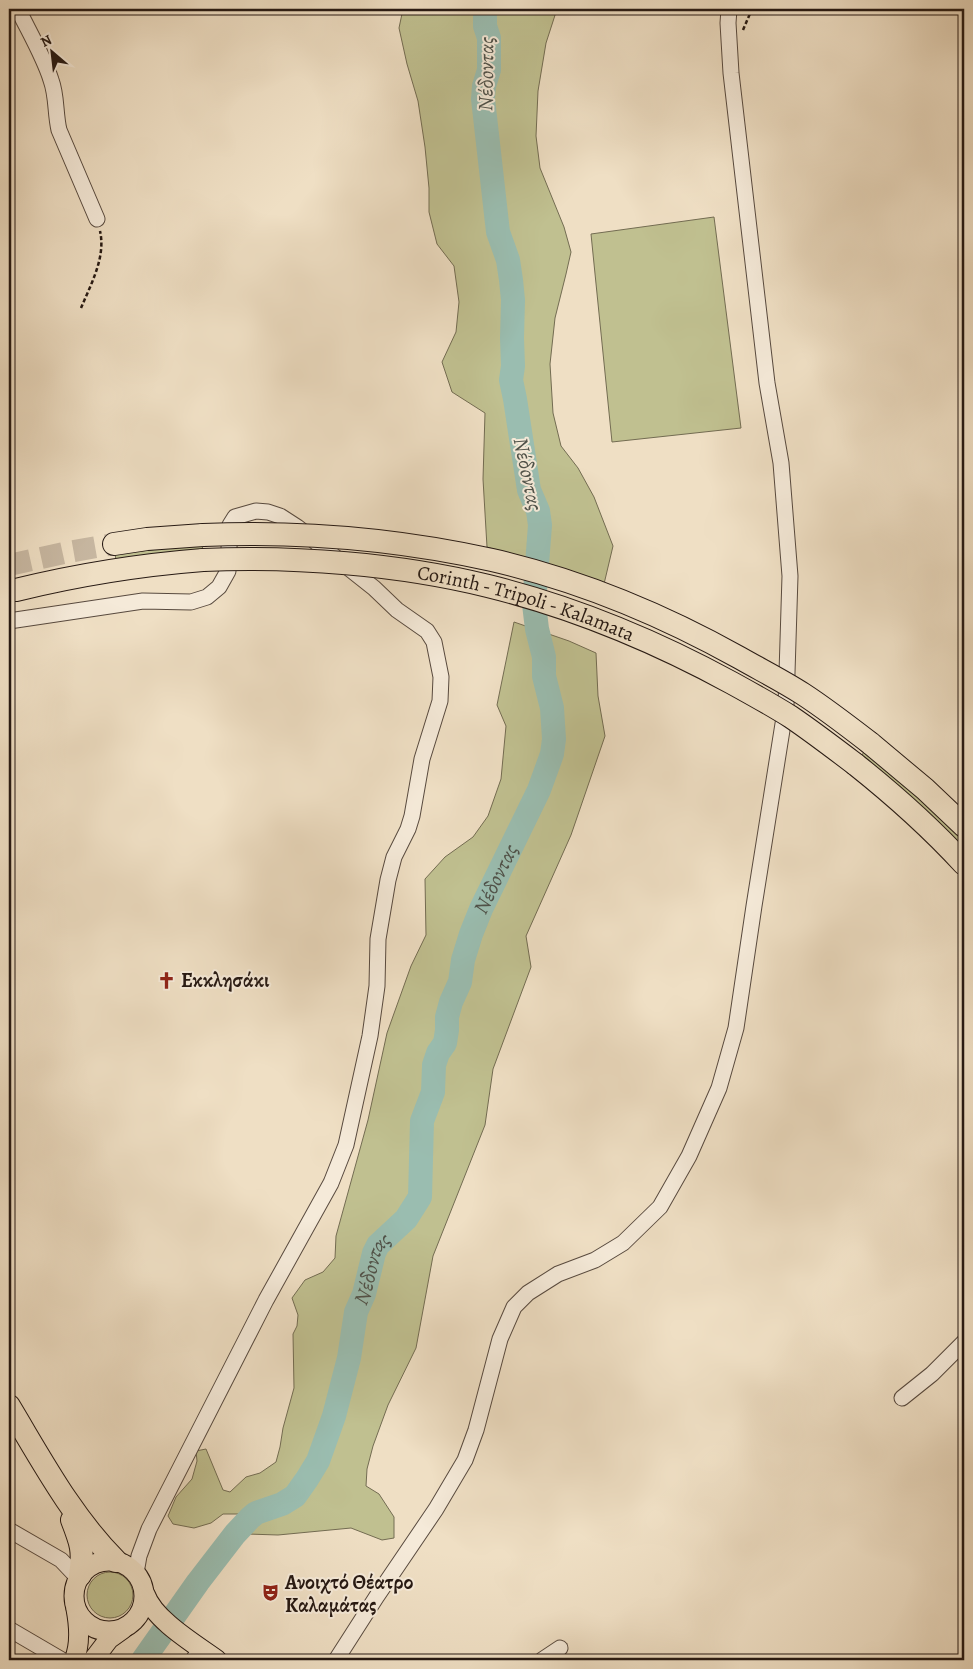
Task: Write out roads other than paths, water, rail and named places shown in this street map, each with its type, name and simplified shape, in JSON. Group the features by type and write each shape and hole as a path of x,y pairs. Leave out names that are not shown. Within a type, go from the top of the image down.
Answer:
{"highway":[{"name":"Corinth - Tripoli - Kalamata","path":"114,544 203,534 280,534 366,540 492,561 563,581 649,613 722,648 802,694 870,743 913,778 964,826"},
{"name":"Corinth - Tripoli - Kalamata","path":"16,590 96,572 152,564 236,559 316,562 382,568 446,577 487,586 563,608 639,636 709,671 791,717 855,764 909,808 964,864"},
{"path":"9,1406 59,1489 92,1536 117,1561"},
{"path":"59,1489 81,1541 83,1557 79,1577"}],"main road":[{"path":"74,1660 77,1652 79,1625 74,1593 79,1577 87,1568 96,1563 106,1560 117,1561 127,1565 136,1573 142,1583 145,1594 139,1616 141,1623"},
{"path":"76,1609 89,1625 98,1629 106,1631 141,1623 217,1660"},
{"path":"93,1660 109,1639 141,1623"},
{"path":"183,1642 196,1659"}],"street":[{"path":"18,9 51,78 54,92 55,116 59,130 97,219"},
{"path":"336,1660 436,1509 465,1460 476,1430 500,1339 514,1307 528,1293 558,1274 594,1260 623,1243 660,1207 690,1156 715,1096 736,1028 786,705 790,576 781,463 767,383 731,72 729,9"},
{"path":"9,621 143,601 182,602 200,600 220,587 228,571 230,525 235,517 251,512 268,512 280,516 297,527 374,588 397,610 427,631 434,642 441,677 440,701 422,759 412,816 408,829 394,857 388,880 378,939 377,986 370,1036 346,1145 331,1183 266,1300 149,1529 139,1556 136,1573"},
{"path":"902,1398 932,1374 964,1342"},
{"path":"117,1561 130,1552 149,1529"},
{"path":"9,1530 61,1560 79,1577"},
{"path":"9,1629 62,1660"},
{"path":"542,1660 560,1648"}],"waterway":[{"name":"Νέδoντας","path":"143,1660 198,1582 235,1534 256,1513 282,1504 295,1496 318,1461 334,1416 349,1358 356,1312 364,1294 374,1253 378,1245 406,1219 420,1197 422,1121 433,1092 434,1065 438,1053 445,1043 447,1017 460,982 463,960 471,934 481,909 539,790 552,754 554,739 552,708 544,676 544,657 537,629 534,604 540,525 538,511 529,490 511,380 513,366 513,300 508,260 498,232 483,99 484,86 489,70 489,38 485,26 485,9"}],"tunnel":[{"path":"9,565 114,544"}],"place":[{"name":"Εκκλησάκι","path":"167,980"},
{"name":"Ανοιχτό Θέατρο Καλαμάτας","path":"271,1593"}]}
